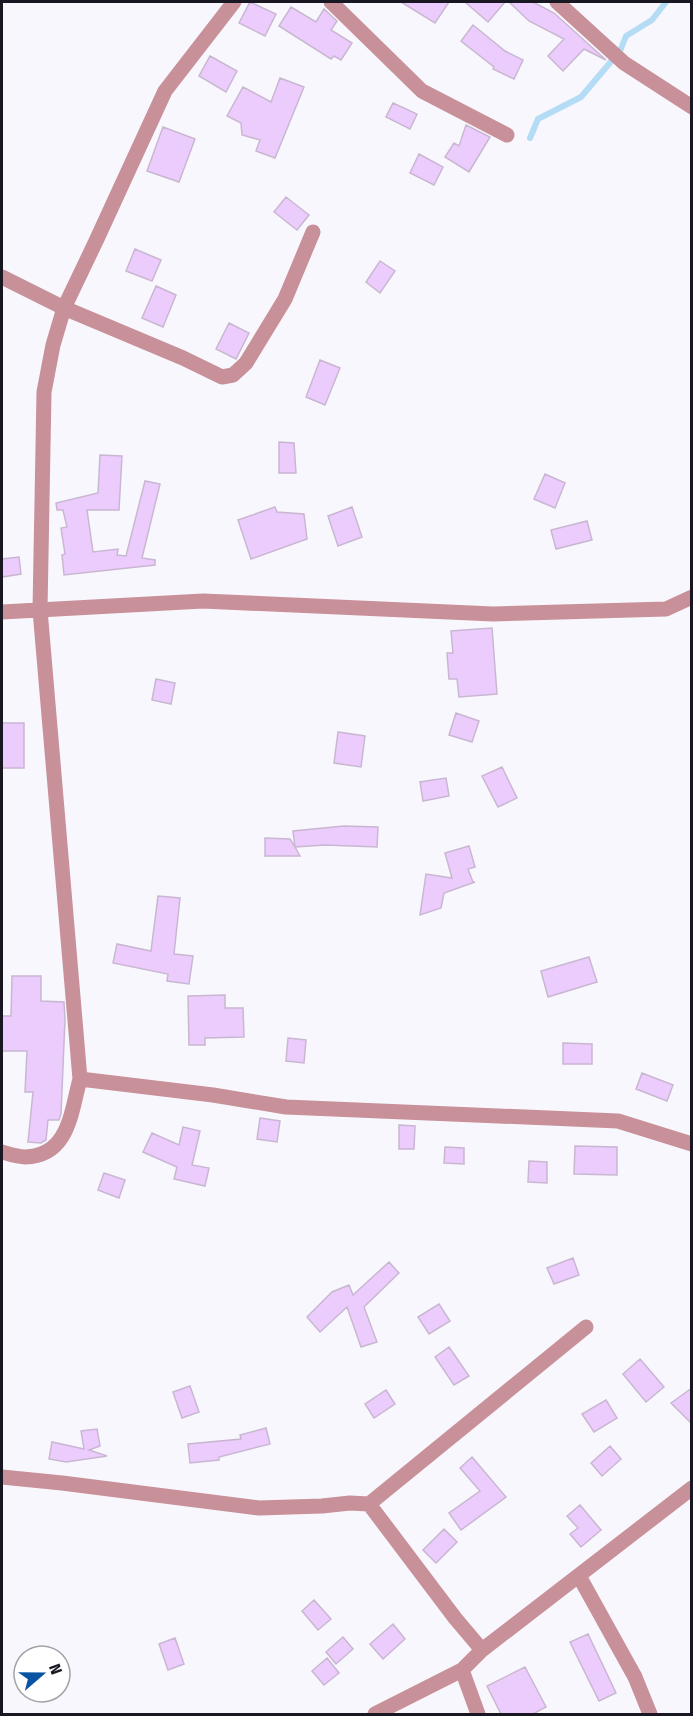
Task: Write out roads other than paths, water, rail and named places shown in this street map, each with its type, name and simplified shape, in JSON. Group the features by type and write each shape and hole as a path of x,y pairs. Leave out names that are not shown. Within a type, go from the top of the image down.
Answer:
{"street":[{"path":"2,1152 25,1157 48,1151 64,1137 80,1079 40,610 44,392 53,345 64,308 165,91 234,2"},
{"path":"332,2 422,91 507,135"},
{"path":"557,2 624,63 692,107"},
{"path":"2,277 64,308 183,358 222,377 233,375 246,363 285,299 313,232"},
{"path":"2,612 203,601 493,614 666,609 692,597"},
{"path":"80,1079 213,1095 286,1107 618,1121 692,1144"},
{"path":"2,1478 62,1483 260,1508 369,1504 586,1327"},
{"path":"375,1714 462,1670 482,1650 692,1488"},
{"path":"369,1504 482,1650"},
{"path":"579,1576 635,1677 650,1714"},
{"path":"462,1670 478,1714"}],"waterway":[{"path":"530,138 538,119 581,97 620,51 626,36 652,20 666,2"}]}
